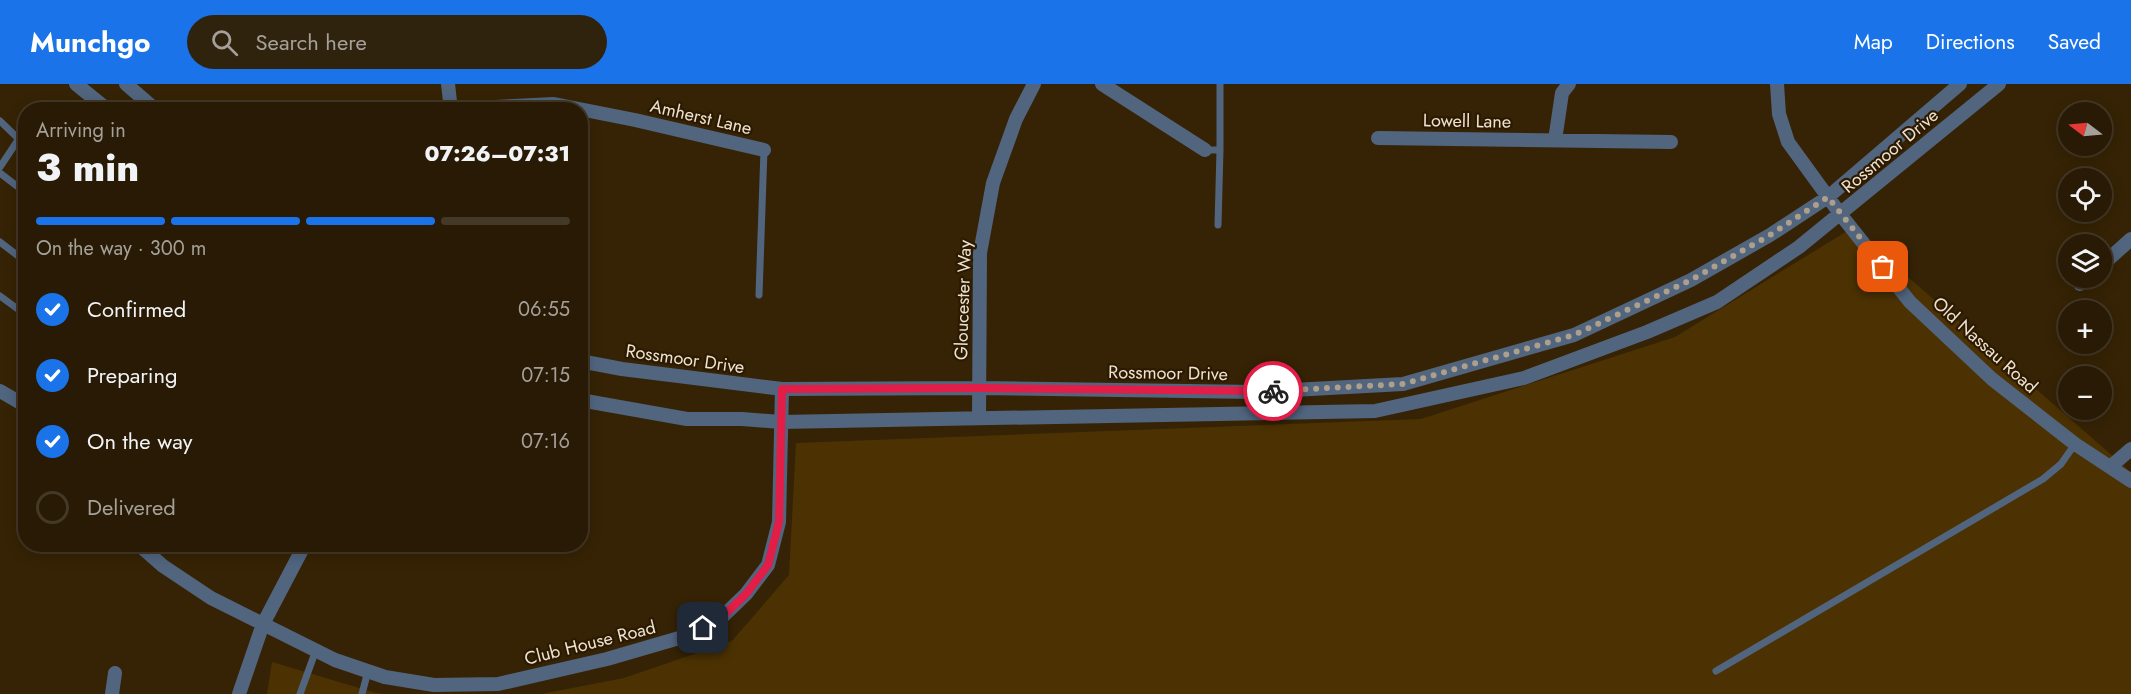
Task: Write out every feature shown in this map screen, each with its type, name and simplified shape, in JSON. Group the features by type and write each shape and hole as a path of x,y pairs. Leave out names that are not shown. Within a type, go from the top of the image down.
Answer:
{"street":[{"path":"75,84 98,102"},
{"path":"126,84 147,102"},
{"path":"448,84 450,102"},
{"name":"Gloucester Way","path":"979,418 980,253 993,183 1016,119 1034,84"},
{"path":"1102,84 1205,150"},
{"path":"1555,140 1562,93 1569,84"},
{"name":"Old Nassau Road","path":"1777,84 1779,114 1788,142 1841,215 1910,302 1992,379 2075,444 2131,481"},
{"name":"Rossmoor Drive","path":"588,362 692,379 782,389 979,388 1256,392 1403,384 1574,335 1691,280 1770,235 1828,197 1960,84"},
{"name":"Rossmoor Drive","path":"588,401 687,419 781,422 1375,411 1524,378 1647,332 1717,302 1800,248 1999,84"},
{"name":"Amherst Lane","path":"588,111 764,150"},
{"name":"Lowell Lane","path":"1378,138 1671,142"},
{"path":"2112,256 2131,239"},
{"name":"Club House Road","path":"147,552 163,566 211,598 334,660 418,688 434,685 468,689 607,659 686,636 720,619 746,594 768,565 779,522 782,389"},
{"path":"0,391 18,401"},
{"path":"2110,467 2131,449"},
{"path":"239,694 263,624 301,552"},
{"path":"112,694 116,673"}],"lane":[{"path":"1218,225 1220,84"},
{"path":"0,121 18,140 0,167"},
{"path":"759,295 764,150"},
{"path":"1205,150 1220,150"},
{"path":"0,173 18,187"},
{"path":"0,242 18,256"},
{"path":"0,296 18,309"},
{"path":"1716,671 2043,479 2061,464 2075,444"},
{"path":"300,694 316,650"},
{"path":"362,694 368,671"}],"shaded area":[{"path":"1852,228 2058,408 2058,420 2072,420 2131,472 2131,694 541,694 624,678 732,641 789,575 796,443 1421,419 1675,337"},
{"path":"272,662 376,693 385,694 267,694"}],"way so far":[{"path":"1273,391 1403,384 1574,335 1691,280 1770,235 1828,197 1883,267"}],"route":[{"path":"703,628 720,619 746,594 768,565 779,522 782,389 979,388 1273,391"}]}
